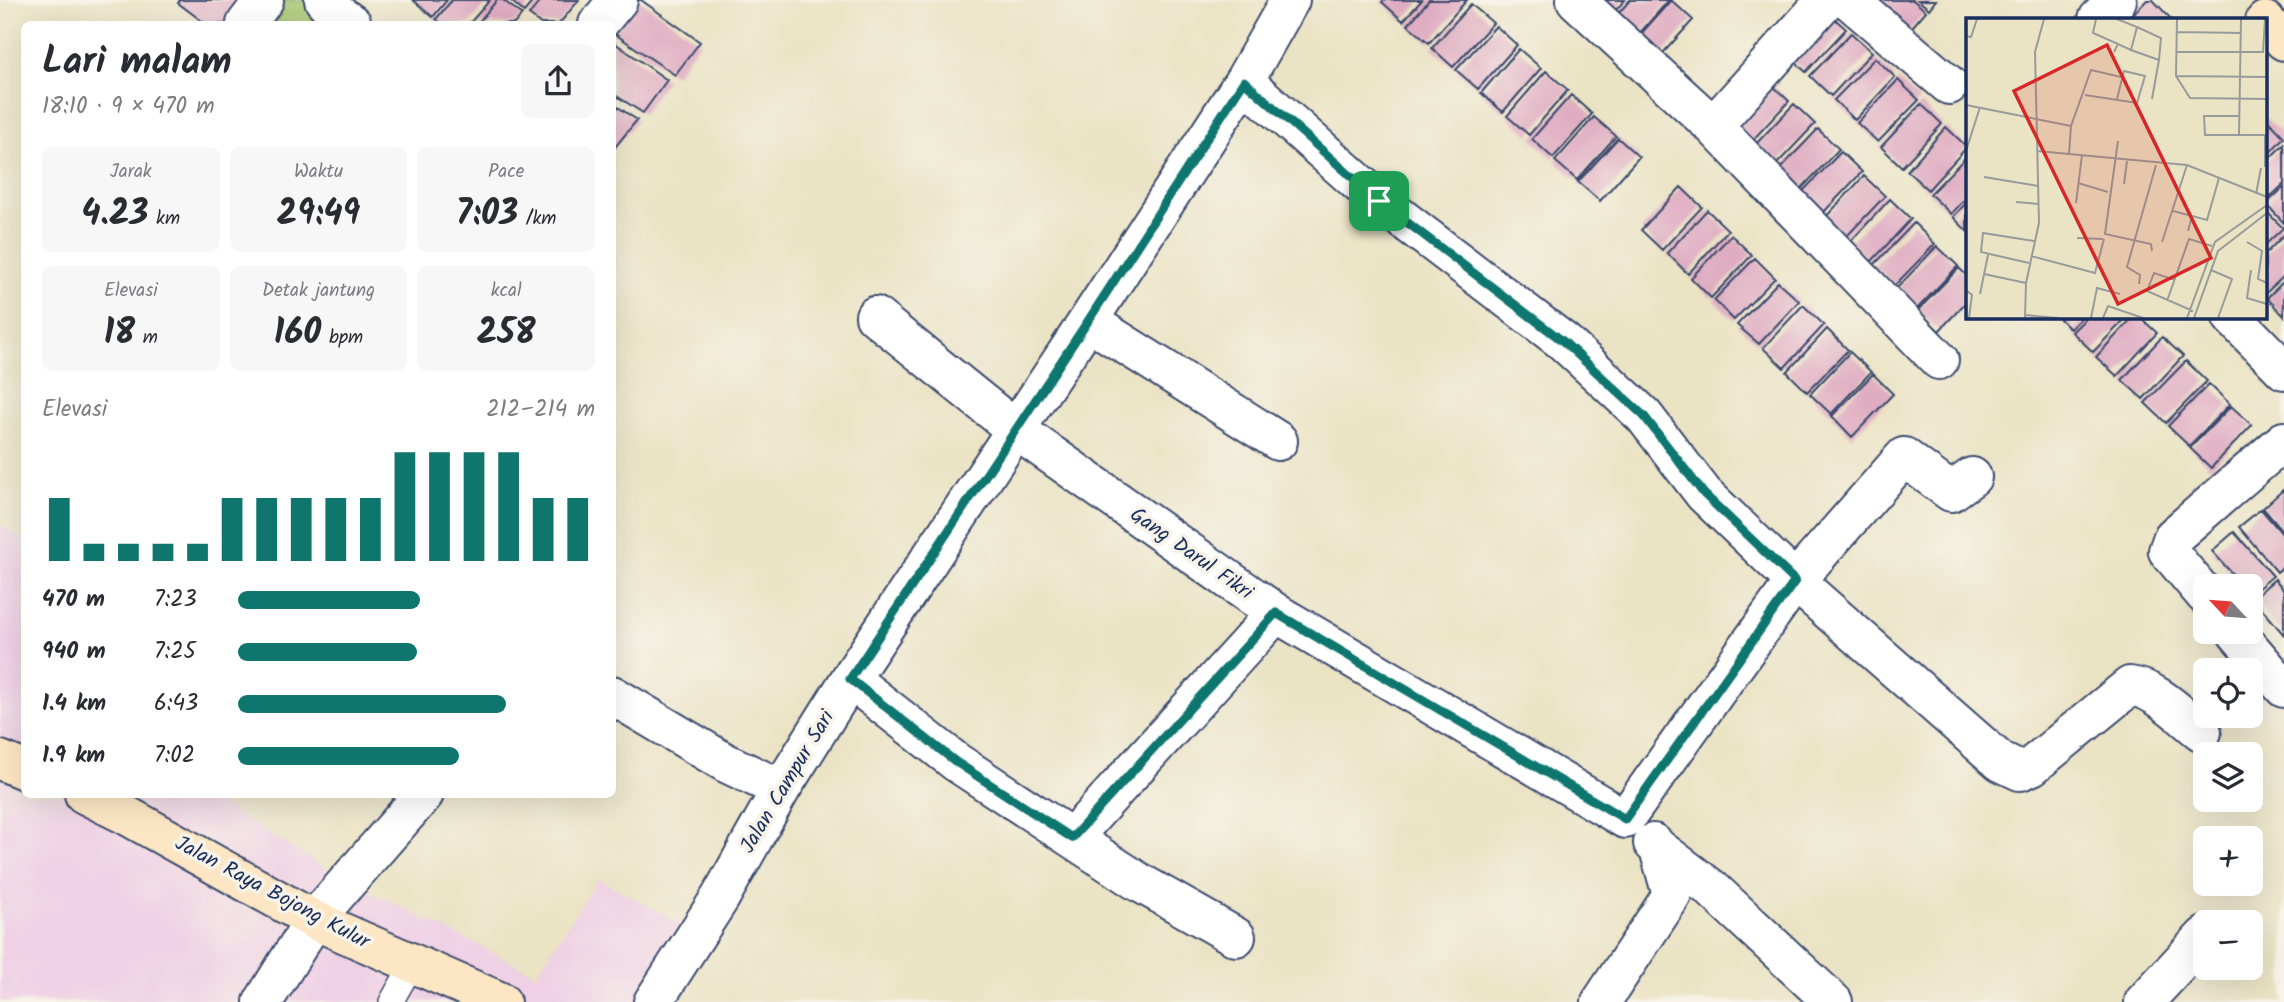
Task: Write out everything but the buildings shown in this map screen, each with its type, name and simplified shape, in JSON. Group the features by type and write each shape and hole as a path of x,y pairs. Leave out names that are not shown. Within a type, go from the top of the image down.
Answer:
{"street":[{"path":"248,21 264,0"},
{"path":"600,21 618,0"},
{"name":"Jalan Campur Sari","path":"653,1002 720,898 781,789 850,679 1244,81 1290,0"},
{"path":"1576,0 1713,126 1938,359"},
{"path":"1713,126 1826,0"},
{"path":"1849,0 1948,85"},
{"path":"2099,18 2117,0"},
{"path":"2244,0 2262,18"},
{"path":"2266,22 2284,41"},
{"path":"1244,81 1379,201 1564,342 1644,416 1704,494 1795,581 2001,762 2020,771 2032,766 2130,686 2152,693 2202,732"},
{"name":"Gang Darul Fikri","path":"874,316 1016,430 1276,613 1625,819 1712,889 1833,1002"},
{"path":"2233,318 2284,370"},
{"path":"1088,321 1278,441"},
{"path":"2193,581 2168,551 2174,537 2284,441"},
{"path":"1625,819 1795,581 1904,457 1951,492 1972,477"},
{"path":"1072,838 1276,613"},
{"path":"2246,644 2284,688"},
{"path":"850,679 956,762 1137,881 1236,937"},
{"path":"616,697 726,763 781,789"},
{"path":"0,760 21,769"},
{"name":"Jalan Raya Bojong Kulur","path":"92,798 314,920 501,1002"},
{"path":"263,1002 314,920 421,798"},
{"path":"1601,1002 1672,895 1659,849"},
{"path":"2144,1002 2193,949"}],"lane":[{"path":"391,1002 413,964"}],"shaded area":[{"path":"0,524 21,539 21,798 211,798 332,873 536,974 598,879 687,927 647,1002 0,1002"}],"green space":[{"path":"264,0 324,0 324,21 248,21"}],"route":[{"path":"1244,81 1379,201 1564,342 1644,416 1704,494 1795,581 1625,819 1276,613 1072,838 956,762 850,679 1244,81"}]}
